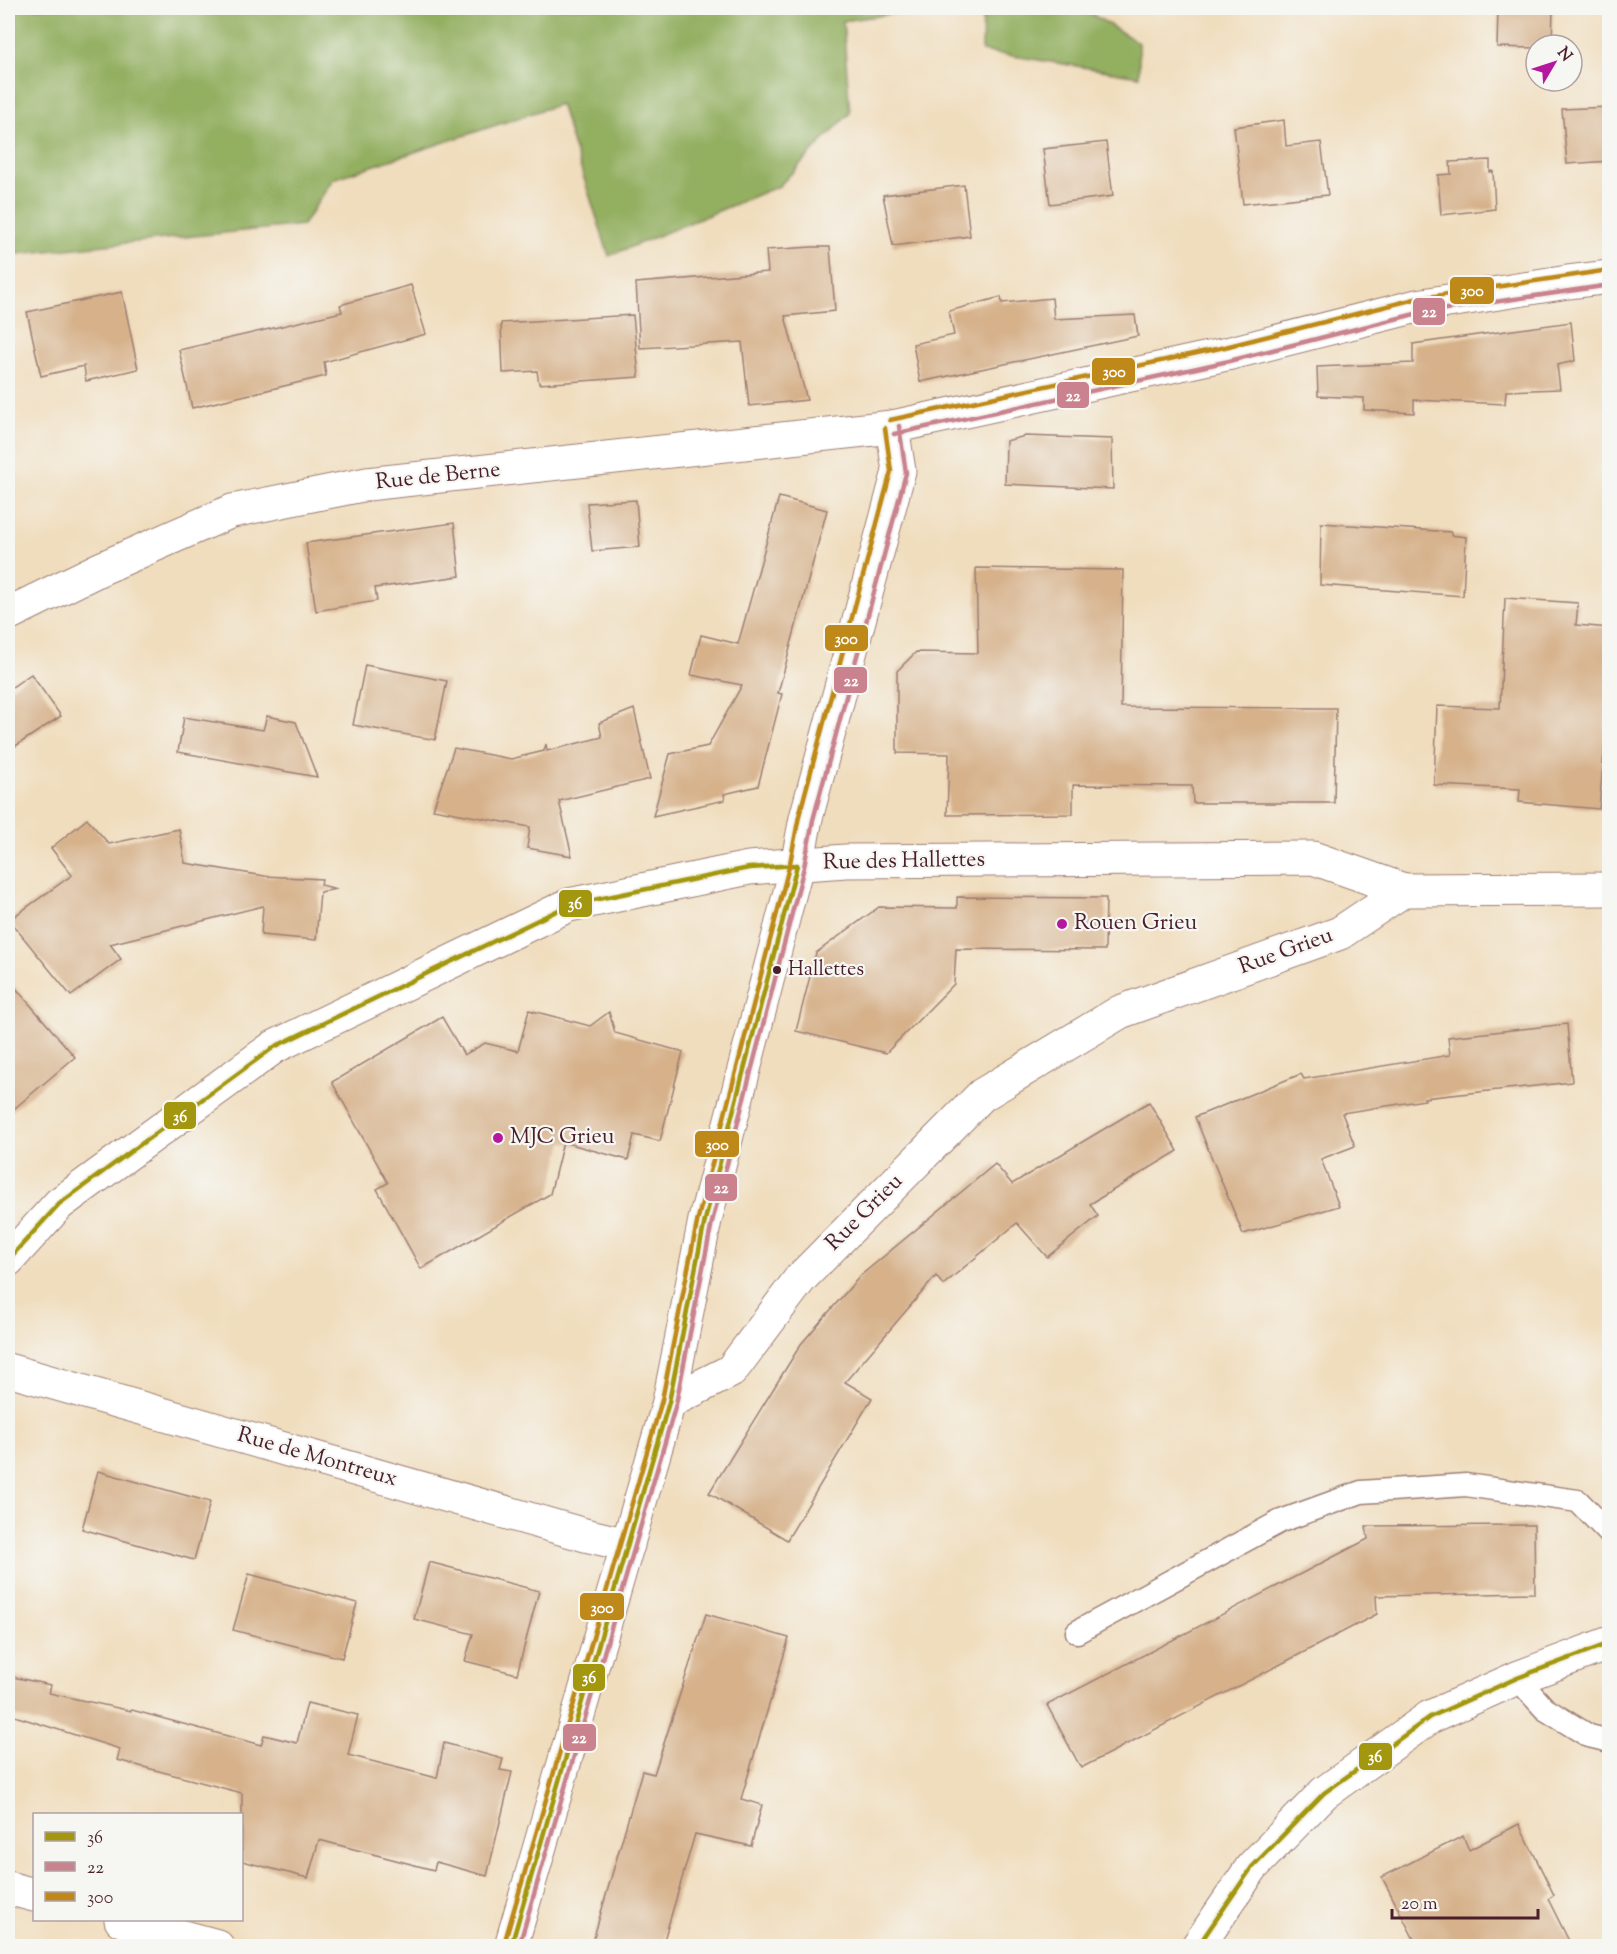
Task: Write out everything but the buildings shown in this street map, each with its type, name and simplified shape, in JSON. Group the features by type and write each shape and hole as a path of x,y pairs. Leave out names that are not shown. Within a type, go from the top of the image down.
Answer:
{"street":[{"name":"Rue de Berne","path":"8,614 100,569 232,511 367,484 892,427 1227,354 1417,306 1610,277"},
{"path":"511,1947 669,1402 705,1220 797,865 806,818 899,471 892,427"},
{"name":"Rue des Hallettes","path":"8,1260 59,1204 274,1047 569,905 749,868 846,861 1314,858 1404,890"},
{"path":"1404,890 1610,889"},
{"name":"Rue Grieu","path":"669,1402 731,1371 800,1280 982,1095 1120,1012 1340,933 1404,890"},
{"name":"Rue de Montreux","path":"8,1370 574,1532 628,1545"},
{"path":"1198,1947 1252,1867 1324,1793 1430,1717 1517,1678 1610,1643"},
{"path":"8,1888 33,1895"},
{"path":"125,1921 217,1947"}],"lane":[{"path":"1077,1632 1281,1521 1361,1492 1466,1485 1578,1502 1610,1534"},
{"path":"1517,1678 1545,1709 1589,1736 1610,1741"}],"green space":[{"path":"8,8 932,8 843,21 850,113 779,186 609,256 560,104 333,179 303,225 8,255"},
{"path":"983,8 1082,8 1139,43 1139,76 982,51"}],"transit line":[{"name":"300","path":"890,420 1225,347 1415,299 1609,270"},
{"name":"22","path":"894,434 1229,361 1419,313 1610,285"},
{"name":"22","path":"519,1946 676,1404 712,1222 804,867 813,820 906,473 899,426"},
{"name":"300","path":"504,1944 662,1400 698,1218 790,863 799,816 891,471 885,428"},
{"name":"36","path":"8,1260 59,1204 274,1047 569,905 749,868 797,865"},
{"name":"36","path":"511,1946 669,1402 705,1220 797,865"},
{"name":"36","path":"1198,1946 1252,1867 1324,1793 1430,1717 1517,1678 1610,1643"}],"place":[{"name":"Rouen Grieu","path":"1062,924"},
{"name":"Hallettes","path":"777,970"},
{"name":"MJC Grieu","path":"498,1138"}]}
